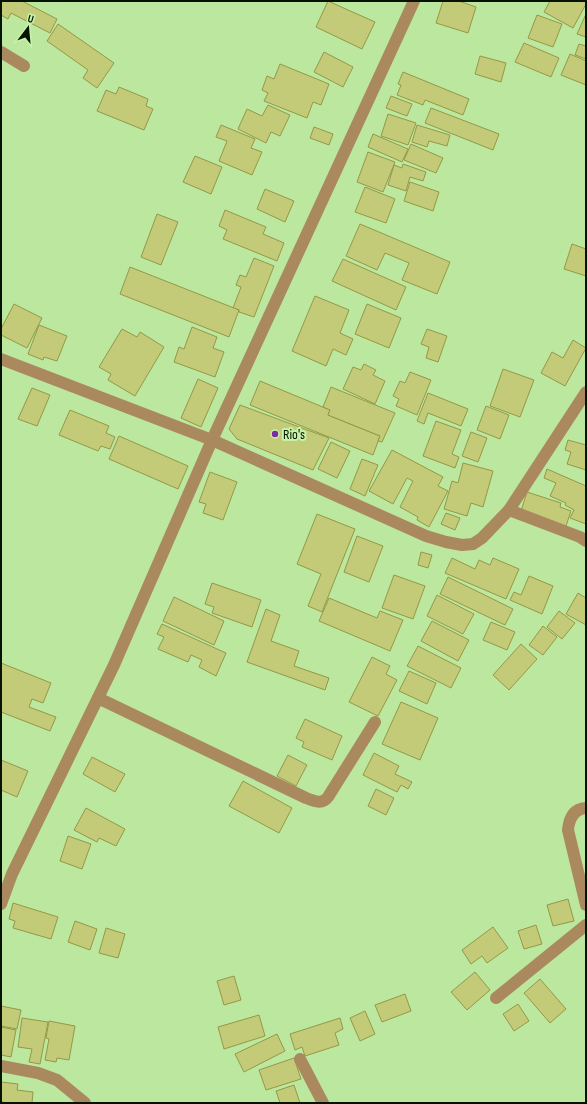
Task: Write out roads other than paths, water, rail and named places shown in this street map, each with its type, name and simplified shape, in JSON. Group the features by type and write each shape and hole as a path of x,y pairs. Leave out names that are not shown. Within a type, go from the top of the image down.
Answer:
{"street":[{"path":"1,904 12,874 120,650 212,440 414,1"},
{"path":"1,52 24,66"},
{"path":"1,359 212,440 426,536 462,545 473,544 482,538 509,510 586,392"},
{"path":"509,510 580,537 586,542"},
{"path":"98,698 298,794 313,801 319,802 325,801 328,797 375,722"},
{"path":"586,808 576,811 571,816 568,830 586,905"},
{"path":"496,998 586,924"},
{"path":"300,1059 322,1103"},
{"path":"1,1066 38,1073 57,1080 85,1103"}],"place":[{"name":"Rio's","path":"275,434"}]}
